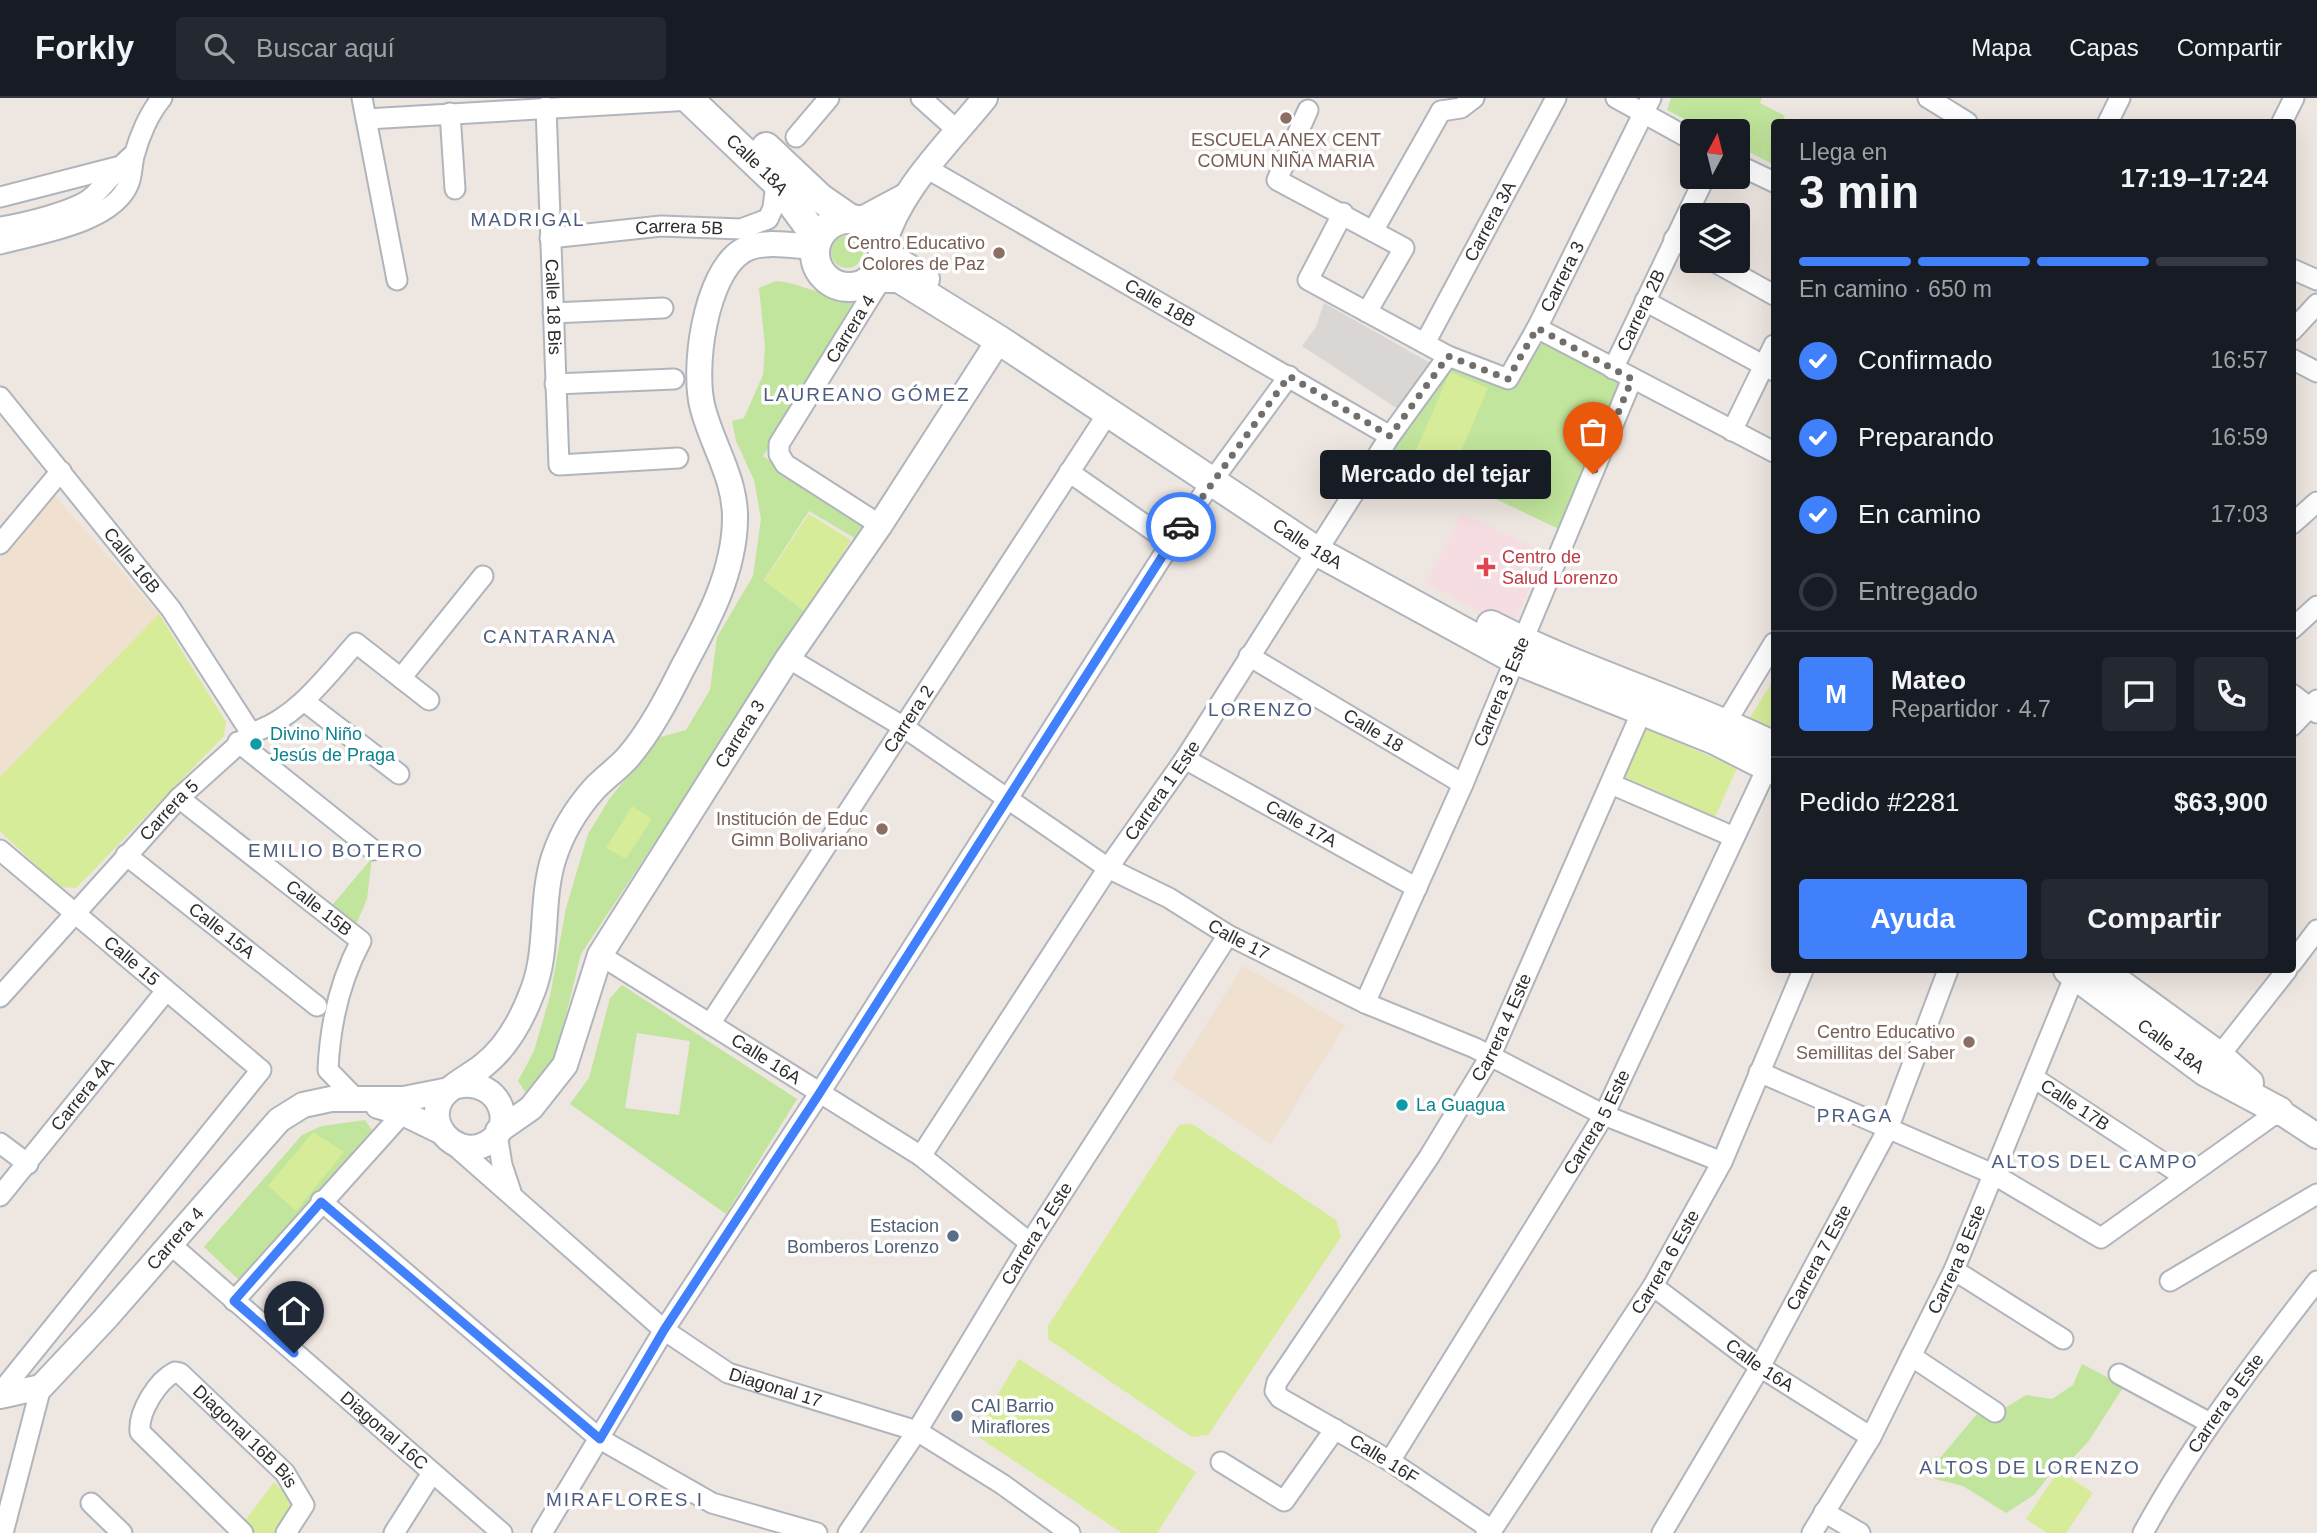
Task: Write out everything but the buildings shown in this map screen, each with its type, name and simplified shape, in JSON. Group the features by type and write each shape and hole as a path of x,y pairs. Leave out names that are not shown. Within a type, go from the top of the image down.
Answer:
{"main road":[{"name":"Calle 18A","path":"697,99 776,182 816,243"},
{"name":"Calle 18A","path":"697,99 820,198 855,219"},
{"path":"855,219 879,236 879,265 842,287 821,274 815,261 816,243 836,221 855,219"},
{"name":"Calle 18A","path":"879,265 999,340 1108,413 1216,475"},
{"name":"Calle 18A","path":"879,265 1216,475 1322,545 1520,651 1642,711 1721,731"},
{"name":"Calle 18A","path":"1520,651 1721,731 1771,760"},
{"name":"Calle 18A","path":"2084,973 2279,1111"}],"street":[{"path":"362,98 397,280"},
{"path":"796,137 829,98"},
{"path":"921,98 958,131"},
{"name":"Carrera 4","path":"880,525 785,464 779,454 779,444 879,265 890,224 906,195 985,98"},
{"path":"1373,231 1436,104 1461,108 1474,98"},
{"name":"Carrera 3A","path":"1425,344 1556,98"},
{"path":"1616,98 1648,105 1680,130"},
{"path":"1928,98 1960,115"},
{"path":"2110,119 2120,98"},
{"path":"2284,119 2294,98"},
{"path":"367,119 697,99"},
{"path":"0,244 86,220 115,205 129,184 134,154 156,101"},
{"name":"Carrera 3","path":"1648,105 1537,328 1771,450"},
{"name":"Calle 18 Bis","path":"546,107 559,465 678,458"},
{"path":"1308,110 1277,180 1404,248 1367,312"},
{"path":"450,113 455,189"},
{"path":"0,227 32,222 91,199 117,167 134,154"},
{"path":"0,197 117,167"},
{"name":"Calle 18B","path":"928,169 1390,436"},
{"path":"1750,170 1771,181"},
{"name":"Carrera 5B","path":"550,238 660,226 741,229 768,219 773,208 776,182"},
{"name":"Carrera 2B","path":"1613,369 1699,189"},
{"name":"Carrera 4","path":"855,219 906,195"},
{"path":"1343,213 1308,280 1448,356 1508,379 1537,328"},
{"path":"1674,239 1680,242"},
{"path":"498,1132 489,1142 468,1148 445,1136 438,1124 438,1105 453,1088 487,1062 506,1042 518,1021 535,987 554,858 573,816 594,789 629,755 667,698 700,636 727,573 734,540 733,489 702,408 701,363 711,292 718,277 743,250 771,245 816,243"},
{"path":"2296,271 2317,280"},
{"path":"1735,273 1771,293"},
{"path":"1645,301 1768,368 1732,431"},
{"path":"2296,327 2317,304"},
{"path":"553,313 663,308"},
{"name":"Carrera 3","path":"498,1132 531,1108 565,1065 600,955 788,658 880,525 999,340"},
{"name":"Carrera 1 Este","path":"921,1156 1108,868 1185,759 1390,436 1448,356"},
{"path":"2296,361 2317,372"},
{"path":"542,1533 664,1330 819,1094 1006,798 1216,475 1289,376"},
{"path":"555,384 674,379"},
{"name":"Carrera 3 Este","path":"1365,1003 1464,784 1632,379"},
{"name":"Calle 16B","path":"0,397 172,609 245,737 373,850"},
{"name":"Carrera 2","path":"709,1024 1108,413"},
{"path":"0,544 61,471"},
{"path":"1069,472 1171,544"},
{"path":"2296,520 2317,502"},
{"path":"429,700 401,678 483,576"},
{"path":"2296,625 2317,606"},
{"name":"Carrera 5","path":"0,996 179,798 245,737 264,729 304,701 356,643 401,678"},
{"path":"1721,731 1771,648"},
{"name":"Calle 18","path":"1250,656 1464,784"},
{"name":"Calle 17","path":"788,658 902,726 1108,868 1169,898 1228,935 1365,1003 1491,1055 1604,1115 1722,1162"},
{"path":"2296,696 2314,707 2296,723"},
{"path":"304,701 399,774"},
{"name":"Carrera 4 Este","path":"1275,1391 1277,1382 1429,1157 1491,1055 1642,711"},
{"name":"Calle 17A","path":"1185,759 1417,888"},
{"name":"Carrera 5 Este","path":"1390,1461 1604,1115 1771,763"},
{"path":"1611,784 1734,837"},
{"name":"Calle 15B","path":"179,798 361,942 345,971 329,1043 328,1070 358,1100"},
{"name":"Calle 15","path":"0,850 72,914 261,1070 0,1395"},
{"name":"Calle 15A","path":"126,855 317,1006"},
{"path":"2296,957 2317,930"},
{"name":"Carrera 2 Este","path":"848,1533 917,1431 1031,1243 1228,935"},
{"name":"Calle 16A","path":"600,955 921,1156 1031,1243"},
{"name":"Carrera 6 Este","path":"1490,1532 1653,1286 1722,1162 1802,973"},
{"name":"Carrera 7 Este","path":"1662,1533 1760,1367 1888,1129 1947,973"},
{"name":"Carrera 8 Este","path":"1812,1533 1871,1437 1954,1270 2080,973"},
{"path":"2213,1064 2285,973"},
{"name":"Carrera 4A","path":"0,1196 166,991"},
{"path":"1759,1072 1993,1174 2101,1238 2279,1111"},
{"name":"Calle 17B","path":"2034,1079 2185,1177"},
{"path":"453,1088 470,1083 483,1086 494,1093 501,1105 502,1118 498,1132 502,1165 511,1193"},
{"name":"Carrera 4","path":"41,1387 279,1120 303,1105 331,1099 404,1099 453,1088"},
{"name":"Carrera 4","path":"358,1100 403,1113 445,1136"},
{"name":"Calle 18A","path":"2279,1111 2317,1136"},
{"path":"234,1301 403,1113"},
{"name":"Diagonal 17","path":"445,1136 664,1330 728,1373 917,1431 1002,1484 1070,1533"},
{"path":"0,1143 28,1164"},
{"path":"2171,1281 2317,1194"},
{"path":"321,1202 600,1439 712,1503 817,1533"},
{"name":"Diagonal 16C","path":"170,1244 502,1533"},
{"path":"1954,1270 2063,1339"},
{"name":"Carrera 9 Este","path":"2143,1533 2174,1476 2210,1423 2257,1356 2317,1281"},
{"name":"Calle 16A","path":"1653,1286 1760,1367 1871,1437"},
{"path":"1911,1356 1995,1412"},
{"name":"Diagonal 16B Bis","path":"243,1533 140,1432 142,1413 162,1380 175,1372 180,1373 285,1473 304,1506 286,1533"},
{"path":"2119,1374 2210,1423"},
{"path":"0,1395 41,1387 3,1533"},
{"name":"Calle 16F","path":"1275,1391 1280,1398 1390,1461 1490,1532"},
{"path":"1221,1462 1283,1501 1335,1429"},
{"path":"394,1533 432,1474"},
{"path":"91,1503 122,1533"},
{"path":"1824,1512 1860,1533"}],"shaded area":[{"path":"1324,303 1432,364 1401,411 1302,346 1316,327"},
{"path":"53,494 159,614 0,777 0,557"},
{"name":"Centro de Salud Lorenzo","path":"1462,513 1544,552 1512,629 1426,583"},
{"path":"1243,966 1345,1025 1271,1144 1172,1079"}],"green space":[{"path":"1671,98 1762,98 1760,103 1785,116 1784,119 1771,119 1771,163 1750,152 1750,119 1685,119 1667,110"},
{"path":"847,236 859,240 863,252 859,264 847,268 835,264 831,252 835,240"},
{"path":"776,281 827,293 850,292 866,298 763,456 868,526 858,540 809,511 764,580 807,613 581,954 553,1068 528,1096 518,1081 534,1051 550,996 566,908 588,834 610,798 660,737 686,730 710,690 717,637 753,576 761,519 754,480 736,441 732,421 744,418 763,375 765,346 759,288"},
{"path":"1533,338 1624,382 1561,530 1388,448 1451,360 1510,381"},
{"path":"1450,372 1488,388 1455,466 1416,450"},
{"path":"809,514 851,540 807,613 764,581"},
{"path":"159,614 226,722 224,736 76,888 59,887 0,831 0,777"},
{"path":"1771,684 1771,736 1746,724"},
{"path":"1641,726 1737,768 1715,817 1620,775"},
{"path":"632,806 652,819 626,859 606,848"},
{"path":"372,858 367,899 355,927 329,909"},
{"path":"622,985 797,1099 726,1214 570,1104 589,1078 610,998","holes":["637,1033 690,1041 679,1115 625,1108"]},
{"path":"365,1120 372,1130 241,1282 204,1247 302,1135 322,1126"},
{"path":"1192,1124 1336,1220 1341,1237 1208,1435 1192,1437 1048,1339 1048,1326 1179,1125"},
{"path":"313,1132 344,1152 296,1211 268,1186"},
{"path":"1019,1359 1196,1472 1157,1533 1122,1533 974,1434"},
{"path":"2082,1364 2124,1386 2088,1442 2069,1462 2051,1473 2034,1495 2006,1513 1963,1486 1935,1479 1925,1467 1936,1456 1940,1458 1977,1414 1989,1418 2026,1395 2052,1399 2073,1385"},
{"path":"2059,1470 2093,1493 2066,1533 2047,1533 2026,1519"},
{"path":"274,1482 297,1505 277,1533 255,1533 244,1522"}],"way so far":[{"path":"1181,527 1289,376 1390,436 1448,356 1508,379 1537,328 1632,379 1593,474"}],"place":[{"name":"ESCUELA ANEX CENT COMUN NIÑA MARIA","path":"1286,118"},
{"name":"Centro Educativo Colores de Paz","path":"999,253"},
{"name":"Mercado del tejar","path":"1593,474"},
{"name":"Centro de Salud Lorenzo","path":"1486,567"},
{"name":"Divino Niño Jesús de Praga","path":"256,744"},
{"name":"Institución de Educ Gimn Bolivariano","path":"882,829"},
{"name":"Centro Educativo Semillitas del Saber","path":"1969,1042"},
{"name":"La Guagua","path":"1402,1105"},
{"name":"Estacion Bomberos Lorenzo","path":"953,1236"},
{"name":"CAI Barrio Miraflores","path":"957,1416"}],"district":[{"name":"MADRIGAL","path":"528,219"},
{"name":"LAUREANO GÓMEZ","path":"867,394"},
{"name":"CANTARANA","path":"550,636"},
{"name":"LORENZO","path":"1261,709"},
{"name":"EMILIO BOTERO","path":"336,850"},
{"name":"PRAGA","path":"1855,1115"},
{"name":"ALTOS DEL CAMPO","path":"2095,1161"},
{"name":"ALTOS DE LORENZO","path":"2030,1467"},
{"name":"MIRAFLORES I","path":"625,1499"}],"route":[{"path":"294,1353 234,1301 321,1202 600,1439 664,1330 819,1094 1181,527"}]}
